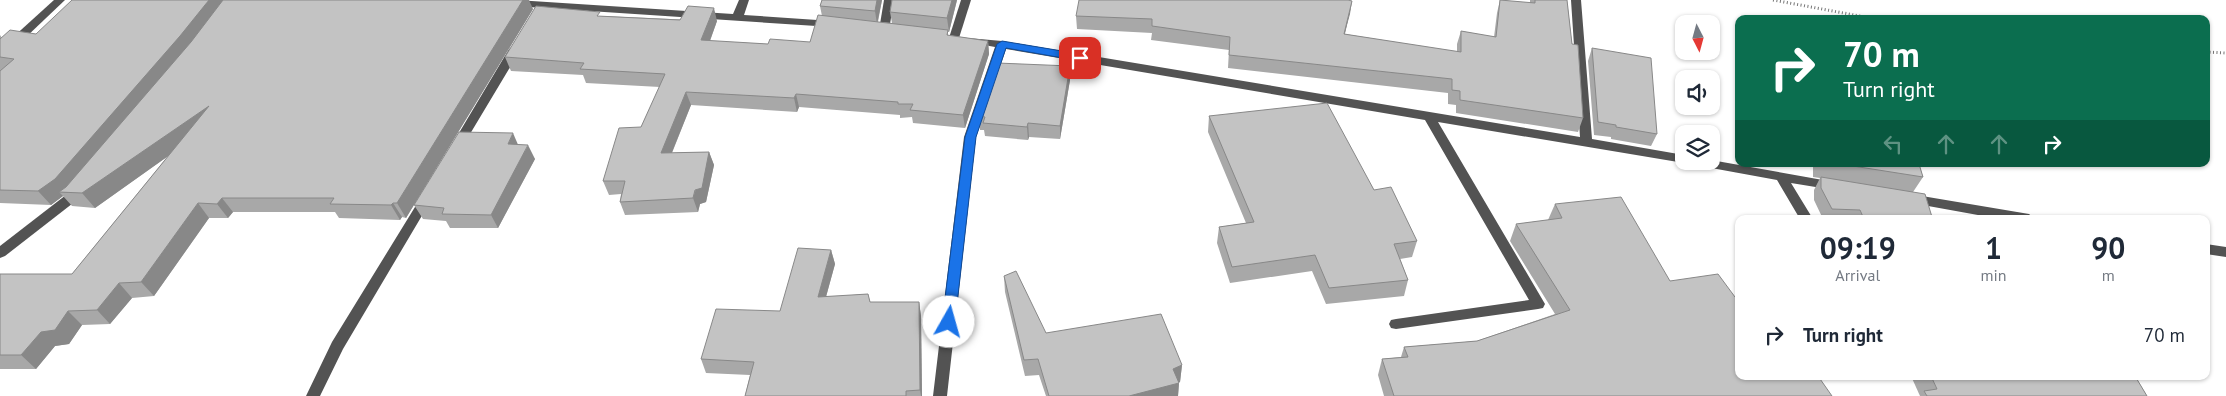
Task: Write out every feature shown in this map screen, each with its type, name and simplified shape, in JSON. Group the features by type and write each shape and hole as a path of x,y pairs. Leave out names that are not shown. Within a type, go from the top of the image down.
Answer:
{"street":[{"path":"0,55 60,0"},
{"path":"737,18 744,0"},
{"path":"884,30 890,0"},
{"path":"966,0 950,38 1002,44 1430,118 1675,157"},
{"path":"1576,0 1586,142"},
{"path":"503,2 562,3 844,25"},
{"path":"532,21 542,4"},
{"path":"450,158 522,38"},
{"path":"940,396 970,137 1002,44"},
{"path":"1396,324 1538,304 1430,118"},
{"path":"1720,166 1850,189"},
{"path":"1782,178 1805,215"},
{"path":"0,252 73,197 86,182"},
{"path":"313,396 337,346 435,184"},
{"path":"1899,197 2005,215"},
{"path":"2210,250 2226,252"}],"path":[{"path":"1773,0 1854,15"},
{"path":"2210,52 2226,54"}],"building":[{"path":"72,0 209,0 55,179 38,191 0,190 0,71 14,59 0,57 0,39 10,30 36,34"},
{"path":"223,0 523,0 397,203 391,205 330,204 334,198 222,198 217,204 198,203 141,282 119,283 97,310 68,311 55,330 41,332 21,355 0,355 0,274 72,274 209,106 82,193 59,192 66,187 191,42"},
{"path":"822,0 877,0 875,11 820,6"},
{"path":"892,0 952,0 947,18 890,12"},
{"path":"1079,0 1348,0 1352,1 1344,34 1461,52 1461,31 1496,37 1500,0 1535,3 1535,0 1567,0 1572,44 1578,45 1583,118 1460,100 1460,91 1452,90 1452,79 1229,55 1230,37 1152,26 1152,19 1076,16"},
{"path":"536,6 600,12 597,16 680,20 688,6 714,8 701,40 768,44 770,39 810,42 818,15 948,30 947,35 988,41 963,115 910,110 913,104 898,104 898,102 796,94 794,98 686,92 661,153 709,152 702,188 695,190 693,198 620,202 625,181 603,181 619,128 641,127 665,74 580,69 584,63 505,57"},
{"path":"1592,48 1651,58 1657,134 1598,122"},
{"path":"997,63 1070,66 1060,126 1028,123 1027,127 983,123 985,117 979,116"},
{"path":"1327,103 1374,190 1391,187 1417,241 1394,244 1408,280 1329,288 1315,255 1232,267 1219,227 1254,222 1209,116"},
{"path":"459,132 513,133 508,144 528,145 491,215 442,214 444,208 414,205"},
{"path":"1859,167 1920,167 1923,177"},
{"path":"1821,177 1925,194 1931,215 1862,215 1860,210 1832,209 1821,188"},
{"path":"1621,197 1670,281 1718,274 1735,297 1735,380 1821,380 1832,396 1394,396 1382,359 1408,357 1404,347 1477,341 1570,310 1516,224 1562,218 1555,204"},
{"path":"798,248 831,250 818,297 868,294 870,302 919,302 920,390 906,391 906,396 745,396 754,362 701,359 716,309 780,311"},
{"path":"1016,271 1046,333 1161,314 1182,365 1173,369 1179,383 1129,396 1049,396 1038,359 1024,360 1004,276"},
{"path":"1933,380 2137,380 2147,396 1927,396 1924,391 1937,389"}],"route":[{"path":"949,322 970,137 1002,44 1080,58"}]}
